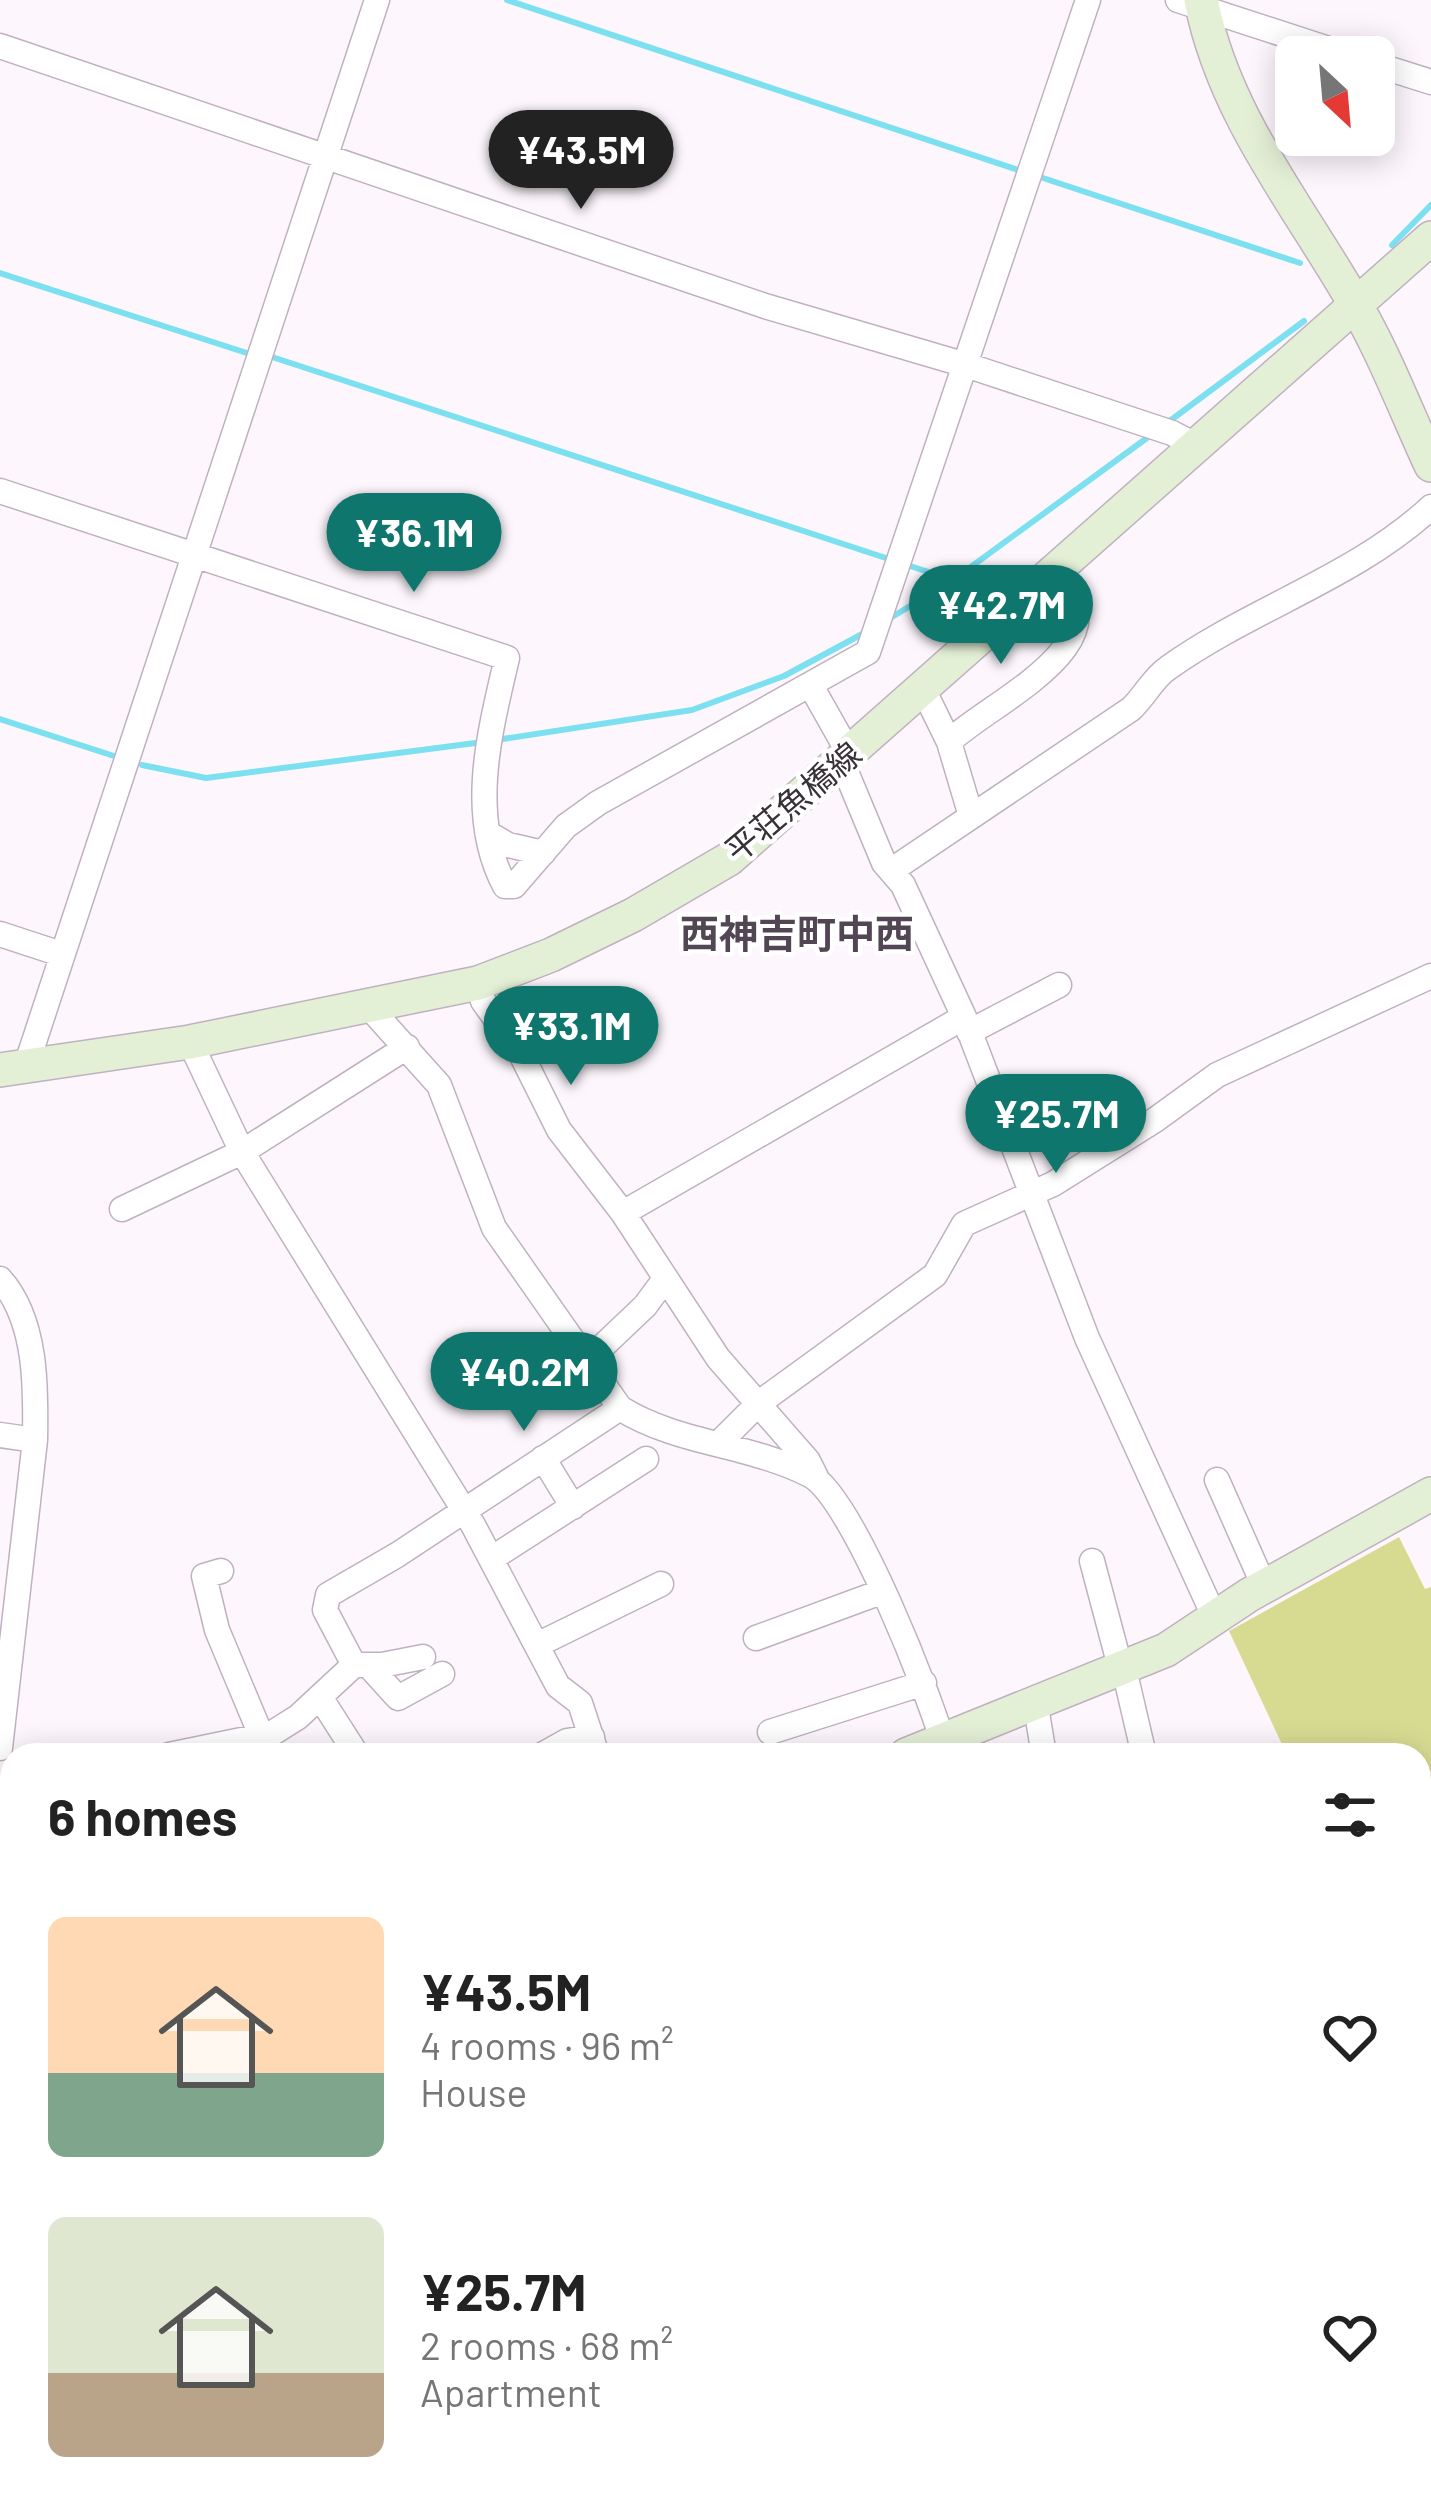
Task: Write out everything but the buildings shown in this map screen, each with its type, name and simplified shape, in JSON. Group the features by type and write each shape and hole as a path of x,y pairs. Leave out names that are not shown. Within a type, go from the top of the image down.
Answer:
{"main road":[{"path":"1194,3 1263,158 1352,298 1431,465"},
{"name":"平荘魚橋線","path":"13,1068 190,1042 478,983 523,969 729,859 1051,575 1184,439 1431,238"},
{"path":"950,1743 1035,1701 1166,1650 1264,1586 1431,1494"}],"street":[{"path":"13,1068 61,954 377,0"},
{"path":"0,491 507,658 484,756 490,834 505,886 522,880 566,826 598,803 868,652 1088,0"},
{"path":"1194,3 1291,36"},
{"path":"0,46 765,306 966,365 1184,439"},
{"path":"1395,71 1431,82"},
{"path":"892,870 1130,709 1162,671 1394,540 1431,507"},
{"path":"949,742 1061,654 1076,624 1074,606 1064,585 1051,575"},
{"path":"811,686 846,758 884,863 892,870 966,1024 1087,1338 1214,1616"},
{"path":"923,689 949,742 971,816"},
{"path":"490,834 508,845 544,853"},
{"path":"0,934 61,954"},
{"path":"719,1442 759,1403 935,1275 964,1224 1070,1173 1217,1075 1431,976"},
{"path":"478,983 483,1001 521,1054 559,1130 623,1213 718,1358 808,1461 843,1511 924,1683 943,1743"},
{"path":"623,1213 966,1024 1059,986"},
{"path":"369,1007 439,1085 494,1228 620,1408 648,1426 719,1442 816,1477"},
{"path":"190,1042 242,1152 490,1558 558,1686 580,1703 593,1743"},
{"path":"122,1209 242,1152 407,1047"},
{"path":"0,1279 20,1311 29,1342 34,1440 1,1743"},
{"path":"586,1362 645,1306 664,1279"},
{"path":"227,1743 271,1734 361,1665 433,1665 398,1698 361,1665 325,1610 328,1595 398,1555 620,1408"},
{"path":"0,1435 34,1440"},
{"path":"542,1458 573,1507"},
{"path":"490,1558 646,1459"},
{"path":"1217,1480 1264,1586"},
{"path":"1092,1561 1141,1743"},
{"path":"220,1571 204,1576 217,1630 261,1736"},
{"path":"537,1646 661,1585"},
{"path":"756,1638 881,1592"},
{"path":"770,1732 924,1683"},
{"path":"320,1696 349,1743"},
{"path":"1035,1701 1042,1743"}],"green space":[{"path":"1399,1537 1425,1589 1431,1587 1431,1743 1281,1743 1229,1631"}],"waterway":[{"path":"507,0 1018,170"},
{"path":"1043,178 1300,263"},
{"path":"1392,245 1431,205"},
{"path":"0,273 253,355"},
{"path":"1167,423 1304,321"},
{"path":"266,355 892,560"},
{"path":"887,620 953,580 1151,435"},
{"path":"904,564 953,580"},
{"path":"496,740 692,710 784,676 866,632"},
{"path":"0,719 114,756"},
{"path":"142,765 206,778 483,742"}],"district":[{"name":"西神吉町中西","path":"797,934"}]}
